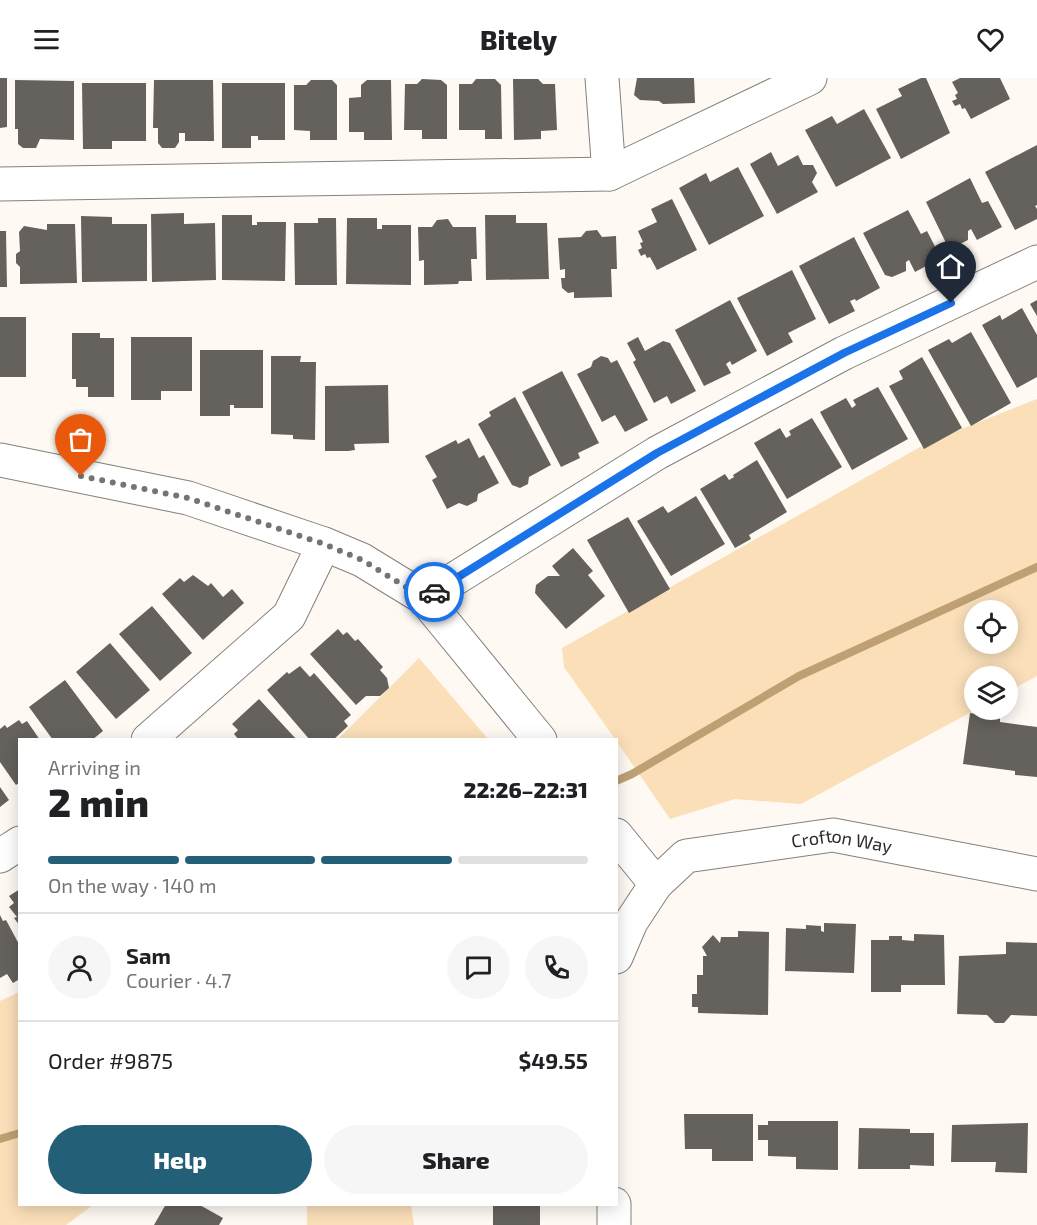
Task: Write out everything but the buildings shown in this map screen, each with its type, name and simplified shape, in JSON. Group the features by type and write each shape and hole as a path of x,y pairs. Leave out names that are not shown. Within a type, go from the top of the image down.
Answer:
{"street":[{"path":"602,78 609,174"},
{"path":"0,184 609,174 810,78"},
{"path":"424,598 657,453 844,353 1037,262"},
{"path":"0,460 188,498 324,544 362,560 424,598 538,738"},
{"path":"150,738 289,616 324,544"},
{"name":"Crofton Way","path":"618,952 631,922 656,884 686,856 833,835 1037,874"},
{"path":"618,837 656,884"},
{"path":"0,856 18,844"},
{"path":"614,1206 614,1225"}],"shaded area":[{"path":"1037,399 1037,676 1018,686 1018,666 964,666 964,716 801,804 735,799 670,819 618,743 618,738 615,738 564,667 562,648 929,442"},
{"path":"419,658 487,738 339,738"},
{"path":"18,992 18,1206 92,1206 66,1225 0,1225 0,1001"},
{"path":"307,1206 411,1206 414,1225 307,1225"}],"waterway":[{"path":"618,780 799,676 1037,567"},
{"path":"0,1139 18,1134"}],"way so far":[{"path":"81,476 188,498 324,544 362,560 424,598 434,592"}],"route":[{"path":"434,592 657,453 844,353 951,303"}]}
